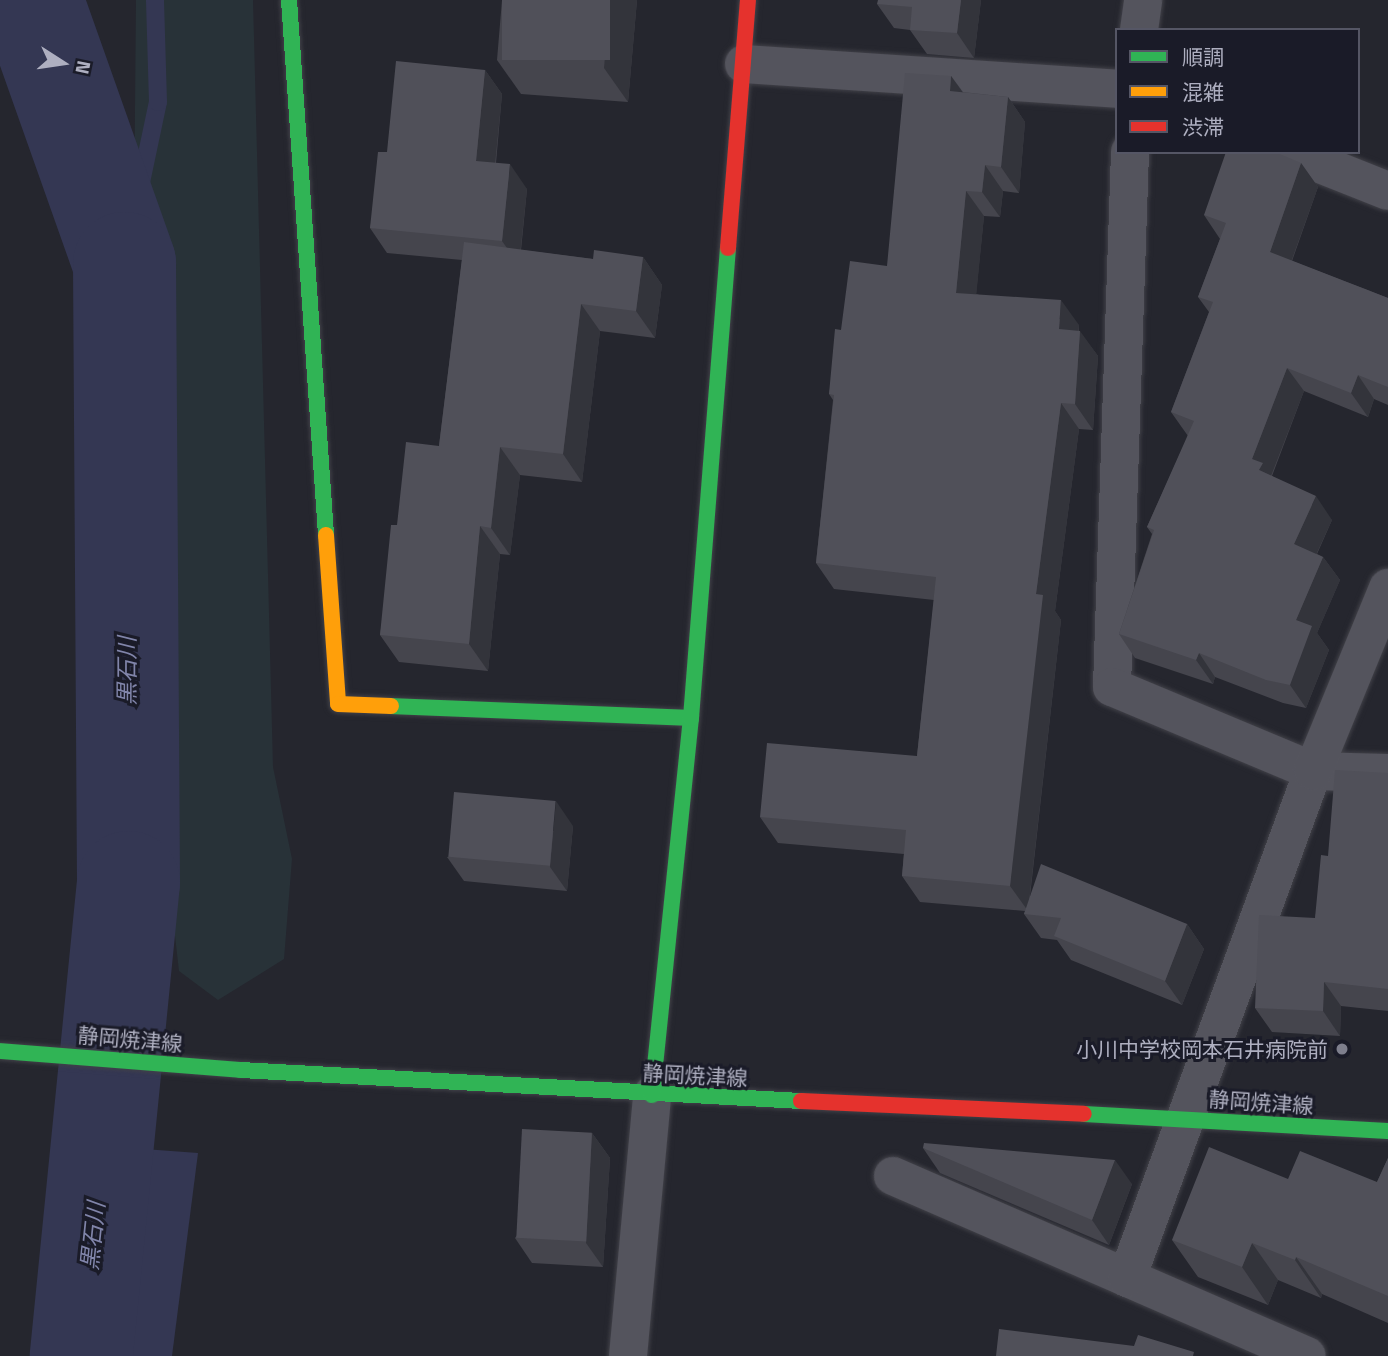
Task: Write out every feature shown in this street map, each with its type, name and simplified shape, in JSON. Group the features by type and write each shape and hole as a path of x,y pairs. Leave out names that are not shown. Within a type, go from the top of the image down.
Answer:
{"street":[{"path":"289,0 338,704 691,718"},
{"path":"628,1356 691,718 748,0"},
{"path":"1139,28 1143,0"},
{"path":"744,64 1115,89"},
{"path":"1130,154 1112,687 1313,771 1388,773"},
{"path":"1295,154 1388,191"},
{"path":"1128,1278 1313,771 1388,588"},
{"name":"静岡焼津線","path":"0,1051 80,1055 241,1070 652,1095 1185,1118 1388,1131"},
{"path":"893,1176 1307,1356"}],"shaded area":[{"path":"136,0 253,0 273,767 292,859 284,959 218,1000 179,971 131,546"}],"water":[{"path":"90,1145 198,1153 172,1356 57,1356"}],"building":[{"path":"502,0 610,0 610,60 502,60"},
{"path":"878,0 961,0 957,33 910,30 912,7 877,4"},
{"path":"396,61 485,70 476,161 510,164 502,241 370,228 378,152 387,152"},
{"path":"905,73 951,76 950,91 1008,97 1001,167 985,165 982,192 966,191 956,293 1061,300 1059,329 1080,331 1075,404 1061,403 1036,594 1043,595 1010,886 902,876 906,830 760,817 767,743 917,756 936,577 816,563 834,395 829,394 835,329 841,330 850,261 887,266"},
{"path":"1225,154 1280,154 1301,163 1270,252 1388,298 1388,387 1358,375 1351,393 1287,368 1252,459 1263,463 1259,470 1316,496 1294,544 1323,557 1296,620 1312,626 1290,685 1266,680 1199,653 1196,660 1119,634 1154,530 1147,527 1194,421 1171,412 1213,302 1198,297 1226,223 1204,215"},
{"path":"464,242 593,259 594,250 643,257 636,311 581,304 563,454 500,447 491,528 480,526 469,644 380,635 391,525 397,525 406,442 439,446"},
{"path":"1335,770 1388,773 1388,989 1324,982 1323,1011 1255,1008 1259,915 1315,918 1321,855 1328,856"},
{"path":"454,792 556,801 550,866 448,857"},
{"path":"1041,864 1187,924 1165,981 1054,936 1061,918 1024,914"},
{"path":"522,1129 592,1133 586,1242 516,1238"},
{"path":"924,1143 1115,1160 1092,1220 923,1148"},
{"path":"1209,1147 1288,1179 1300,1151 1377,1182 1388,1158 1388,1296 1296,1257 1295,1260 1252,1243 1242,1267 1172,1240"},
{"path":"999,1329 1134,1346 1138,1335 1194,1352 1193,1356 996,1356"}],"waterway":[{"name":"黒石川","path":"31,0 124,263 128,882 81,1356"},
{"path":"124,263 158,102 155,0"}],"traffic: fast":[{"path":"289,0 326,535"},
{"path":"652,1095 691,718 728,248"},
{"path":"391,706 691,718"},
{"path":"0,1051 241,1070 801,1101"},
{"path":"1084,1114 1388,1131"}],"traffic: slow":[{"path":"326,535 338,704 391,706"}],"traffic: jam":[{"path":"728,248 748,0"},
{"path":"801,1101 1084,1114"}],"place":[{"name":"小川中学校岡本石井病院前","path":"1342,1049"}]}
